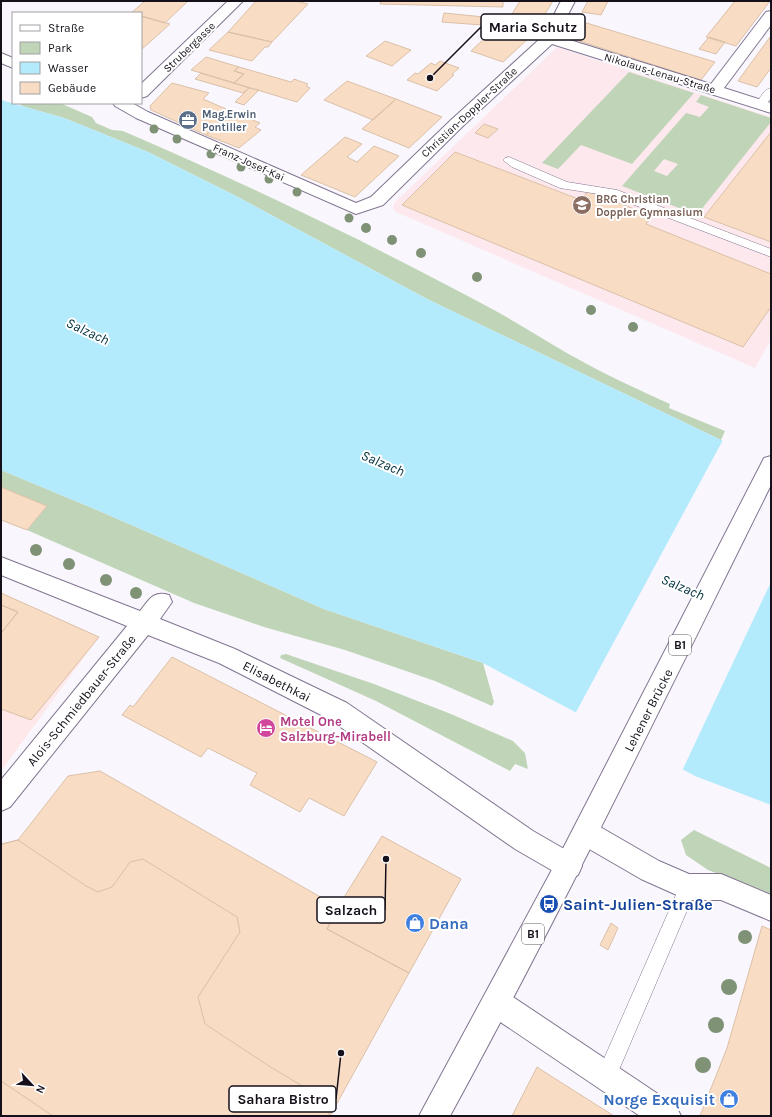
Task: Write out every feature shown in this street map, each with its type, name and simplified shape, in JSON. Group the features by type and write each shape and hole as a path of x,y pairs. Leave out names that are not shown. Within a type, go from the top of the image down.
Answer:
{"street":[{"name":"Strubergasse","path":"142,92 236,1"},
{"name":"Christian-Doppler-Straße","path":"356,209 377,201 457,122 549,38 568,1"},
{"path":"714,90 771,15"},
{"name":"Nikolaus-Lenau-Straße","path":"549,38 766,106"},
{"path":"1,58 12,63"},
{"name":"Franz-Josef-Kai","path":"126,104 142,115 356,209"},
{"name":"Lehener Brücke","path":"588,830 771,464"},
{"name":"Elisabethkai","path":"1,566 227,656 338,711 518,836 569,866"},
{"name":"Alois-Schmiedbauer-Straße","path":"1,799 161,602"},
{"path":"588,830 650,870 688,887 721,887 771,908"},
{"name":"B1","path":"434,1116 497,1003 588,830"},
{"path":"497,1003 666,1116"}],"lane":[{"path":"766,106 771,91"},
{"path":"509,160 516,166 564,185 613,193 771,253"},
{"path":"606,1077 688,887"}],"shaded area":[{"name":"BRG Christian Doppler Gymnasium","path":"557,47 771,117 771,340 755,368 396,212 393,208 394,203"},
{"path":"1,593 99,637 1,771"}],"green space":[{"path":"629,72 694,93 632,164 581,145 558,169 542,163"},
{"path":"701,95 771,118 771,122 697,215 622,186 686,113 700,117 709,107 696,102","holes":["664,159 678,164 667,176 654,171"]},
{"path":"20,104 62,104 92,117 96,123 112,130 123,131 310,216 403,262 494,310 563,351 597,369 670,404 669,408 725,431 721,440 427,299 236,196 148,152 64,118 22,106"},
{"path":"1,470 97,510 324,609 483,663 494,702 492,706 435,681 345,650 264,627 194,603 27,530 47,506 1,487"},
{"path":"286,654 374,684 451,714 513,741 525,753 528,769 515,764 510,771 376,701 280,658 281,655"},
{"path":"694,830 771,868 771,895 708,870 686,855 681,840"}],"water":[{"path":"1,100 64,118 148,152 236,196 427,299 721,440 771,459 771,805 695,776 483,663 324,609 97,510 1,470"}],"pier":[{"path":"724,438 771,456 771,582 682,771 575,714"}],"building":[{"path":"145,1 188,1 165,23 142,16 142,12 132,12"},
{"path":"256,1 296,1 308,4 272,42 228,32"},
{"path":"381,1 503,1 503,7 380,4"},
{"path":"520,1 553,1 531,36 504,27"},
{"path":"588,1 608,1 601,15 582,12"},
{"path":"735,1 770,1 736,46 706,37"},
{"path":"444,13 484,17 482,25 442,22"},
{"path":"142,16 170,24 142,49"},
{"path":"580,21 715,62 701,80 567,37"},
{"path":"499,25 531,36 503,62 471,51"},
{"path":"228,32 272,42 252,61 209,50"},
{"path":"709,37 725,42 716,54 699,49"},
{"path":"770,37 771,68 757,87 738,81"},
{"path":"385,41 411,50 392,66 366,56"},
{"path":"206,57 239,67 234,71 244,74 234,83 191,70"},
{"path":"440,61 459,68 452,74 454,75 437,91 407,80 415,73 418,74 431,63 435,65"},
{"path":"239,67 291,82 294,79 308,84 306,86 310,88 297,102 234,83 244,74 234,71"},
{"path":"201,73 249,88 243,93 195,79"},
{"path":"347,81 396,99 373,120 324,100"},
{"path":"172,83 209,93 203,99 233,112 206,135 151,110 150,106"},
{"path":"249,88 259,90 244,105 235,102"},
{"path":"396,99 442,117 409,148 362,129"},
{"path":"233,112 260,123 255,127 261,130 239,148 206,135"},
{"path":"484,124 498,129 488,138 475,133"},
{"path":"771,132 771,242 704,217"},
{"path":"345,137 362,144 347,157 357,162 374,146 399,156 355,197 301,175"},
{"path":"455,152 581,200 588,191 652,216 646,224 771,274 771,307 743,347 402,205"},
{"path":"1,487 47,506 27,530 1,520"},
{"path":"1,593 99,637 31,720 1,709 1,633 18,612 1,605"},
{"path":"1,605 18,612 1,633"},
{"path":"172,657 377,762 344,816 309,798 300,812 250,785 257,773 208,748 201,757 122,715 130,705 133,707"},
{"path":"100,771 338,907 327,929 409,973 330,1116 1,1116 1,846 2,844 18,840 68,776"},
{"path":"382,836 461,879 409,973 327,929 338,907"},
{"path":"18,840 86,886 98,892 112,887 130,862 143,859 237,917 240,932 198,997 205,1024 269,1066 329,1102 329,1116 53,1116 1,1081 1,846 2,844"},
{"path":"611,923 618,928 608,950 600,945"},
{"path":"762,926 771,930 771,1116 700,1116 727,1048"},
{"path":"537,1067 543,1071 614,1116 512,1116"}],"place":[{"name":"Maria Schutz","path":"430,78"},
{"name":"Mag.Erwin Pontiller","path":"188,120"},
{"name":"BRG Christian Doppler Gymnasium","path":"582,205"},
{"name":"Motel One Salzburg-Mirabell","path":"266,728"},
{"name":"Salzach","path":"386,859"},
{"name":"Saint-Julien-Straße","path":"549,904"},
{"name":"Dana","path":"415,923"},
{"name":"Sahara Bistro","path":"341,1053"},
{"name":"Norge Exquisit","path":"729,1099"}]}
